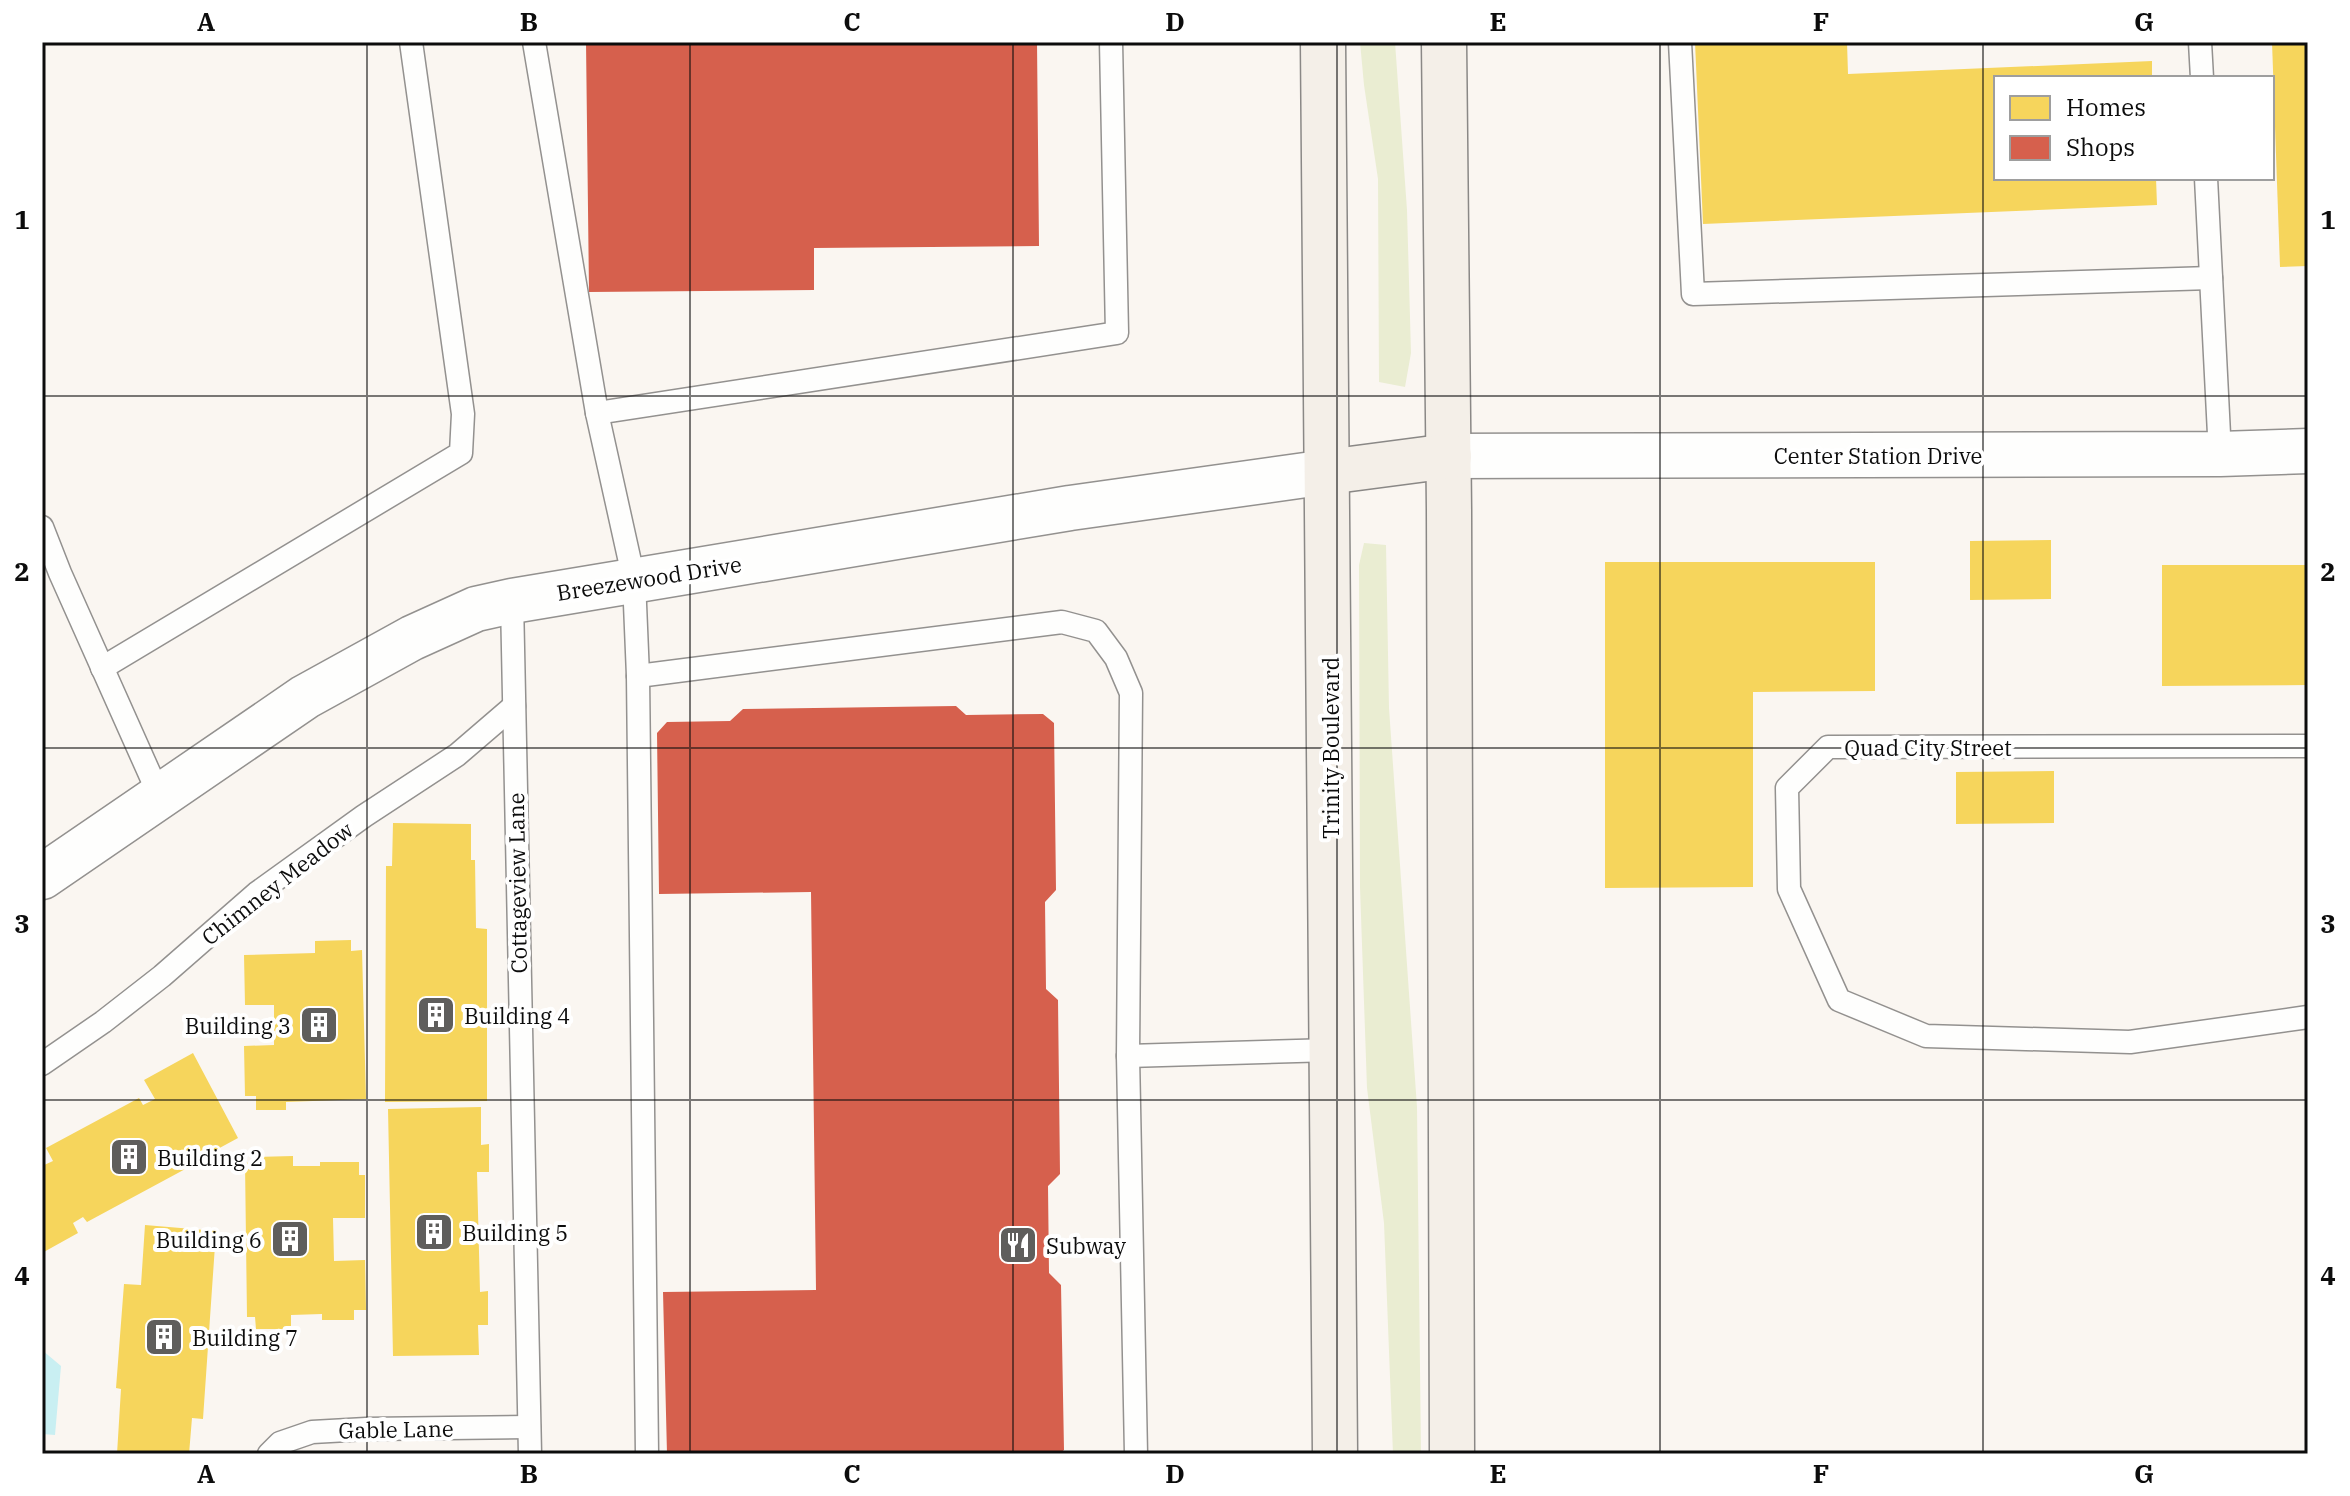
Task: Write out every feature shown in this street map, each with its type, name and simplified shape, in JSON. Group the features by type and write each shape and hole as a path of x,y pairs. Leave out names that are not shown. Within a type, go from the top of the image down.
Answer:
{"main road":[{"name":"Trinity Boulevard","path":"1323,42 1335,1454"},
{"path":"1444,42 1449,456 1452,1454"},
{"path":"1327,472 1449,456"}],"street":[{"name":"Center Station Drive","path":"1449,456 2220,454 2308,451"},
{"name":"Breezewood Drive","path":"42,877 305,697 412,638 476,609 1055,510 1327,472"}],"lane":[{"path":"102,668 461,453 463,414 411,42"},
{"path":"534,42 597,413 634,580 638,676 647,1454"},
{"path":"597,413 1117,333 1111,42"},
{"path":"1680,42 1693,294 2211,278"},
{"path":"2200,42 2202,76"},
{"path":"2206,180 2220,454"},
{"path":"42,527 160,797"},
{"name":"Cottageview Lane","path":"512,601 530,1454"},
{"path":"638,676 1062,622 1096,631 1116,658 1131,693 1128,1056 1136,1454"},
{"name":"Chimney Meadow","path":"42,1064 162,976 257,893 364,816 457,755 514,706"},
{"name":"Quad City Street","path":"2308,746 1828,747 1787,788 1789,889 1839,1000 1926,1036 2130,1042 2308,1017"},
{"path":"1128,1056 1332,1050"},
{"name":"Gable Lane","path":"269,1454 280,1443 312,1432 529,1427"}],"green space":[{"path":"1360,42 1395,42 1407,210 1411,353 1405,387 1379,382 1378,179"},
{"path":"1364,543 1386,545 1389,708 1417,1107 1421,1454 1393,1454 1384,1223 1367,1088 1360,887 1359,565"}],"water":[{"path":"42,1350 61,1366 55,1435 42,1434"}],"building: Homes":[{"path":"1695,42 1847,42 1848,74 2152,61 2152,76 1994,76 1994,180 2156,180 2157,205 1703,224"},
{"path":"2272,42 2308,42 2308,266 2280,267"},
{"path":"2051,540 2051,599 1970,600 1970,541"},
{"path":"1605,562 1875,562 1875,691 1753,692 1753,887 1605,888"},
{"path":"2162,565 2308,565 2308,685 2162,686"},
{"path":"2054,771 2054,823 1956,824 1956,772"},
{"name":"Building 4","path":"393,823 471,824 476,928 487,929 487,1101 385,1102 386,866 392,866"},
{"name":"Building 3","path":"351,940 351,951 362,950 366,1099 286,1102 286,1110 256,1110 256,1096 245,1096 244,1046 274,1045 274,1005 245,1005 244,955 315,953 315,941"},
{"name":"Building 2","path":"193,1053 238,1138 87,1222 83,1217 73,1223 78,1233 42,1253 42,1166 53,1161 46,1148 139,1098 143,1105 155,1099 144,1080"},
{"name":"Building 5","path":"481,1107 481,1145 489,1144 489,1172 477,1172 480,1292 488,1291 488,1325 478,1325 479,1355 393,1356 388,1109"},
{"name":"Building 6","path":"293,1156 293,1166 359,1162 359,1175 365,1175 365,1218 333,1218 334,1261 365,1260 366,1310 354,1310 354,1320 322,1320 322,1314 291,1315 291,1329 256,1329 255,1317 247,1317 245,1163 255,1162 255,1157"},
{"name":"Building 7","path":"145,1225 216,1231 203,1419 192,1418 189,1454 117,1454 121,1389 116,1388 124,1284 141,1285"}],"building: Shops":[{"path":"586,42 1037,42 1039,246 814,248 814,290 589,292"},
{"path":"956,706 966,715 1043,714 1054,723 1056,890 1045,902 1046,989 1058,1000 1060,1174 1048,1186 1049,1273 1061,1285 1064,1450 1059,1454 667,1454 663,1292 816,1290 811,892 659,894 657,733 667,722 730,721 743,709"}],"place":[{"name":"Building 4","path":"436,1015"},
{"name":"Building 3","path":"319,1025"},
{"name":"Building 2","path":"129,1157"},
{"name":"Building 5","path":"434,1232"},
{"name":"Building 6","path":"290,1239"},
{"name":"Subway","path":"1018,1245"},
{"name":"Building 7","path":"164,1337"}]}
